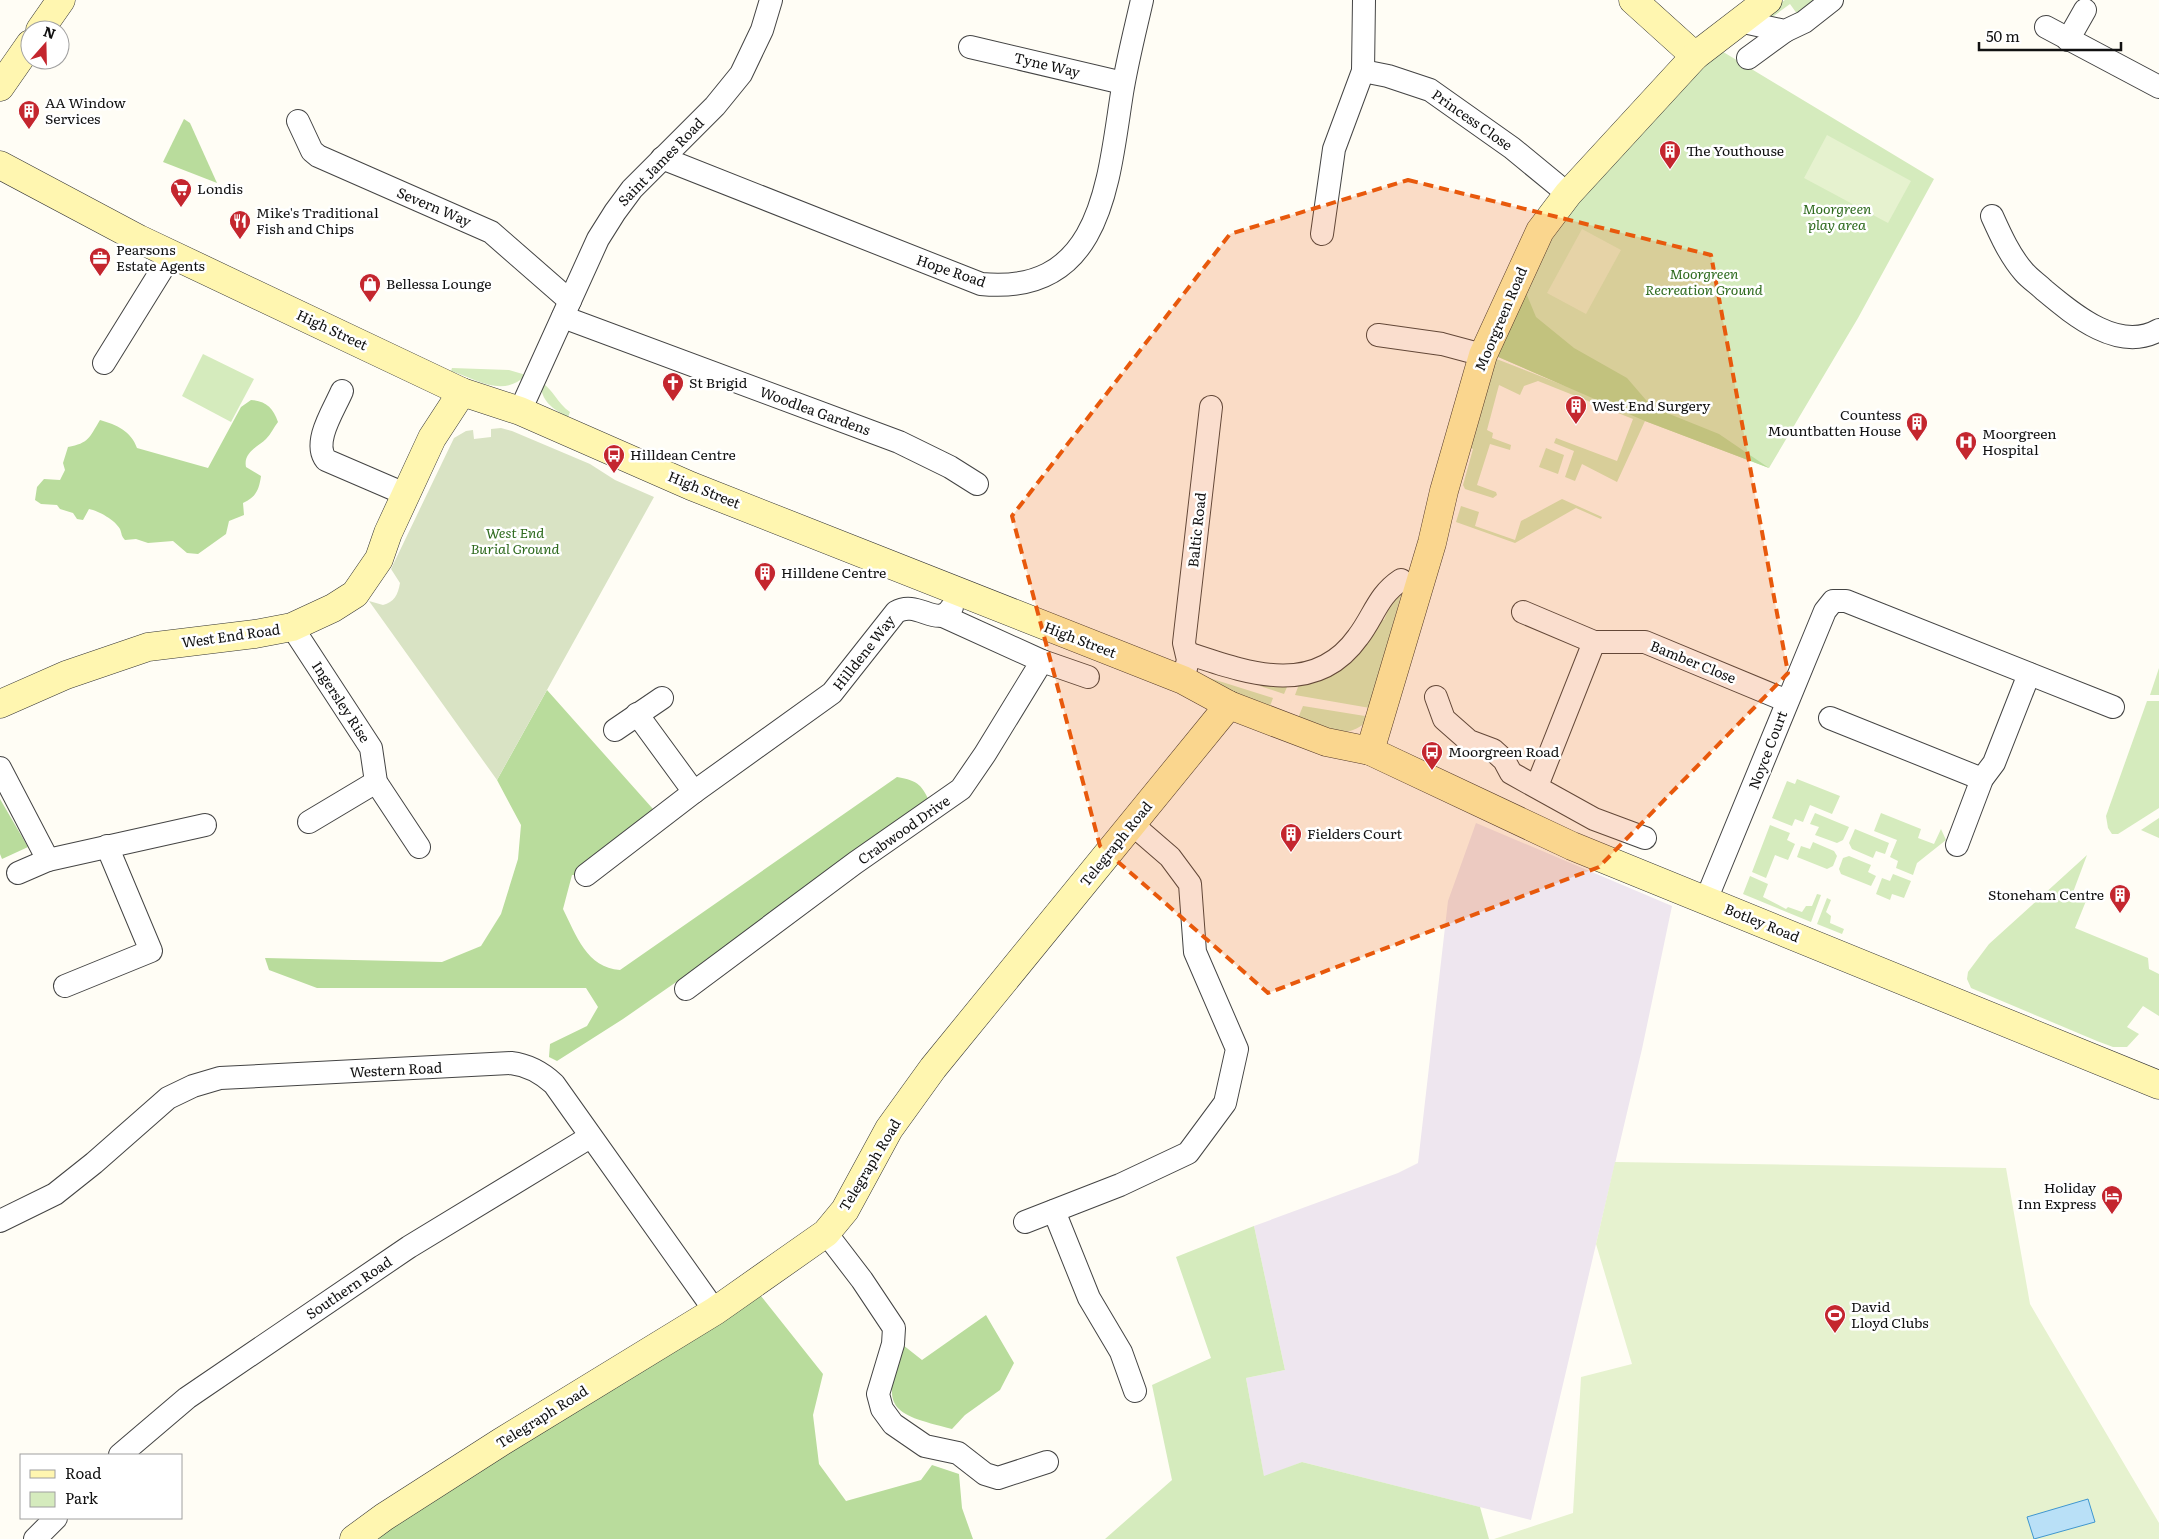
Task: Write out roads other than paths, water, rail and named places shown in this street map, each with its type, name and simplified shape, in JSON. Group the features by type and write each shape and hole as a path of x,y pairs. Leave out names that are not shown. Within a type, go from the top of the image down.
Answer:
{"street":[{"path":"47,20 61,0"},
{"name":"Saint James Road","path":"520,410 598,239 614,212 632,189 715,106 742,74 762,30 771,0"},
{"name":"Hope Road","path":"662,158 981,284 1012,284 1049,273 1076,252 1096,222 1102,206 1110,169 1123,83 1142,0"},
{"path":"1322,234 1334,149 1363,71 1364,0"},
{"path":"1634,0 1695,56"},
{"name":"Moorgreen Road","path":"1370,751 1432,543 1444,491 1483,355 1540,231 1568,194 1695,56 1768,0"},
{"path":"1748,58 1785,31 1804,22 1832,0"},
{"path":"2068,40 2084,10"},
{"path":"1739,21 1785,31"},
{"path":"2046,27 2159,87"},
{"name":"Tyne Way","path":"970,47 1123,83"},
{"path":"0,87 20,58"},
{"name":"Princess Close","path":"1363,71 1388,76 1430,90 1512,148 1568,194"},
{"name":"Severn Way","path":"298,121 312,151 318,156 492,232 567,309"},
{"name":"High Street","path":"0,165 171,254 462,392 520,410 691,486 1183,680 1229,705 1326,742 1370,751"},
{"path":"1992,216 2005,244 2024,273 2065,309 2110,333 2131,338 2151,334 2159,330"},
{"path":"104,363 171,254"},
{"name":"Woodlea Gardens","path":"567,309 902,435 976,484"},
{"path":"1378,335 1442,344 1483,355"},
{"path":"342,391 320,444 321,454 326,460 405,494"},
{"name":"West End Road","path":"0,704 66,675 148,647 256,634 292,627 333,608 355,594 379,559 405,494 432,438 462,392"},
{"name":"Baltic Road","path":"1183,680 1188,660 1184,643 1211,407"},
{"path":"1187,652 1239,670 1263,676 1298,675 1322,667 1349,650 1384,594 1401,580"},
{"path":"958,592 952,608 943,616 1042,661 1088,677"},
{"name":"Noyce Court","path":"1706,900 1825,611 1833,601 1846,600 2029,674"},
{"name":"Hilldene Way","path":"586,875 694,792 832,693 896,612 910,608 931,615 943,616"},
{"name":"Bamber Close","path":"1523,612 1594,642 1646,642 1787,701"},
{"name":"Ingersley Rise","path":"292,627 371,748 376,782 419,847"},
{"path":"1537,786 1594,642"},
{"name":"Crabwood Drive","path":"686,989 856,863 960,789 985,754 1042,661"},
{"path":"1957,845 1982,779 1994,762 2029,674 2113,708"},
{"path":"1436,697 1444,719 1469,741 1492,750 1504,760 1511,773 1594,819 1646,838"},
{"path":"615,730 662,698"},
{"name":"Telegraph Road","path":"354,1539 384,1517 501,1442 715,1311 826,1232 846,1210 889,1129 933,1068 1229,705"},
{"path":"637,714 694,792"},
{"path":"1830,718 1982,779"},
{"name":"Botley Road","path":"1370,751 1572,846 2159,1084"},
{"path":"0,768 48,860"},
{"path":"309,822 376,782"},
{"path":"18,873 48,860 205,825"},
{"path":"1025,1222 1120,1185 1188,1153 1226,1103 1238,1049 1195,952 1190,884 1170,857 1133,825"},
{"path":"65,986 151,951 107,846"},
{"name":"Western Road","path":"0,1221 55,1194 94,1163 168,1098 193,1086 220,1078 510,1063 524,1065 545,1076 554,1084 715,1311"},
{"name":"Southern Road","path":"121,1454 187,1398 392,1258 590,1137"},
{"path":"1054,1211 1089,1298 1122,1352 1135,1391"},
{"path":"826,1232 862,1280 894,1328 893,1344 878,1394 882,1409 893,1424 925,1446 958,1454 985,1474 998,1478 1047,1462"},
{"path":"35,1539 55,1519"}],"water":[{"path":"2088,1499 2095,1522 2034,1539 2027,1517"}],"place":[{"name":"AA Window Services","path":"29,130"},
{"name":"The Youthouse","path":"1670,170"},
{"name":"Londis","path":"181,208"},
{"name":"Mike's Traditional Fish and Chips","path":"240,240"},
{"name":"Pearsons Estate Agents","path":"100,277"},
{"name":"Bellessa Lounge","path":"370,303"},
{"name":"St Brigid","path":"673,402"},
{"name":"West End Surgery","path":"1576,425"},
{"name":"Countess Mountbatten House","path":"1917,442"},
{"name":"Moorgreen Hospital","path":"1966,461"},
{"name":"Hilldean Centre","path":"614,474"},
{"name":"Hilldene Centre","path":"765,592"},
{"name":"Moorgreen Road","path":"1432,771"},
{"name":"Fielders Court","path":"1291,853"},
{"name":"Stoneham Centre","path":"2120,914"},
{"name":"Holiday Inn Express","path":"2112,1215"},
{"name":"David Lloyd Clubs","path":"1835,1334"}],"park label":[{"name":"Moorgreen play area","path":"1837,217"},
{"name":"Moorgreen Recreation Ground","path":"1704,282"},
{"name":"West End Burial Ground","path":"515,542"}]}
